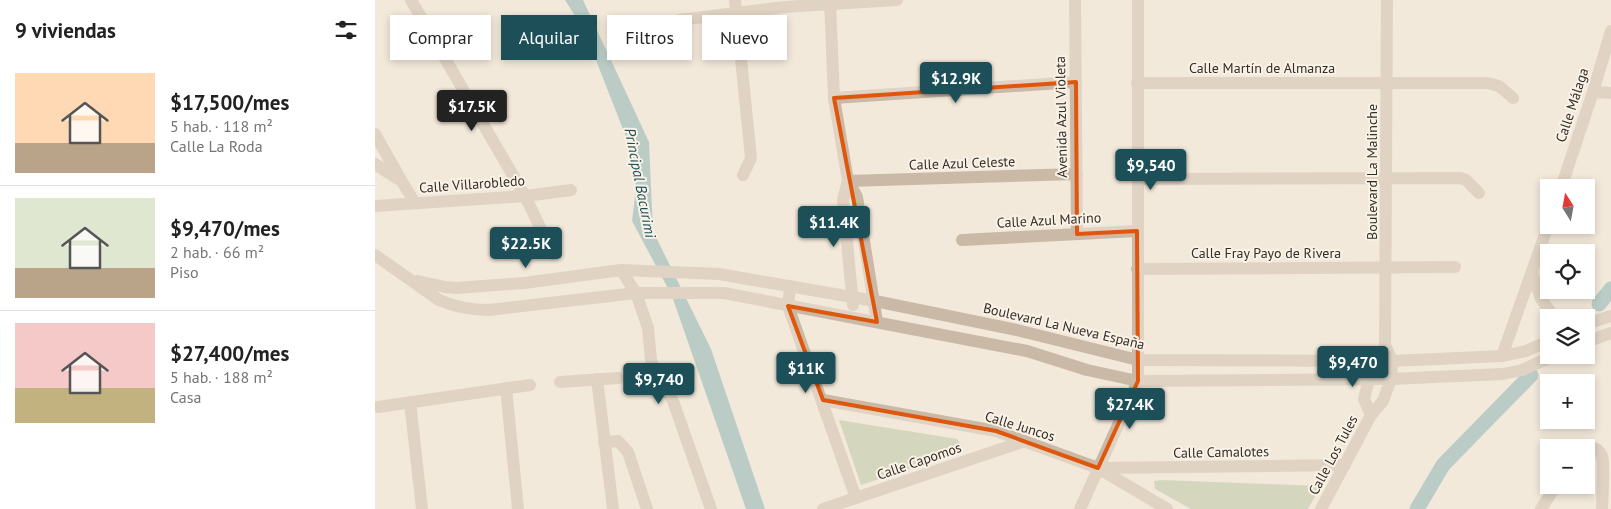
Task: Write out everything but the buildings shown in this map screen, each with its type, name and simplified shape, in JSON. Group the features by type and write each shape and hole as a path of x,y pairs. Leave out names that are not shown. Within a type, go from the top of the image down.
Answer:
{"street":[{"path":"411,0 525,196 553,254"},
{"path":"692,17 736,6 784,7 830,2 897,0"},
{"name":"Avenida Azul Violeta","path":"1075,0 1077,234"},
{"path":"1080,509 1137,381 1138,0"},
{"name":"Boulevard La Malinche","path":"1387,0 1387,268 1385,345 1392,361"},
{"path":"830,2 834,98 848,181 857,197 877,322"},
{"path":"736,6 751,158 743,174"},
{"name":"Calle Málaga","path":"1564,179 1611,31"},
{"path":"834,98 1076,82"},
{"name":"Calle Martín de Almanza","path":"1137,83 1488,83 1499,86 1513,98"},
{"path":"1593,92 1611,93"},
{"path":"375,134 415,203"},
{"path":"375,164 401,180"},
{"name":"Calle Azul Celeste","path":"848,181 1077,174"},
{"path":"1137,179 1460,178 1466,180 1479,193"},
{"path":"848,181 843,200 855,318"},
{"name":"Calle Villarobledo","path":"375,206 525,196 571,190"},
{"name":"Calle Azul Marino","path":"962,240 1137,232"},
{"path":"1503,356 1545,234"},
{"path":"375,255 439,300 472,310 489,310 641,293 724,293 1027,350 1087,370 1137,381 1391,378 1503,374 1522,370 1540,362"},
{"name":"Calle Fray Payo de Rivera","path":"1137,269 1455,267"},
{"path":"621,270 641,293 648,328 651,360 655,371 673,401 711,509"},
{"name":"Boulevard La Nueva España","path":"413,280 456,288 524,284 621,270 719,274 1017,330 1137,360 1392,361 1503,356 1526,351 1540,345"},
{"path":"1532,273 1541,299 1548,309"},
{"path":"790,287 788,306 857,498"},
{"path":"1595,321 1611,316"},
{"path":"1595,338 1611,332"},
{"path":"1375,360 1385,345"},
{"name":"Calle Los Tules","path":"1371,415 1364,399 1375,360"},
{"name":"Calle Los Tules","path":"1321,509 1371,415 1383,401 1391,378 1392,361"},
{"path":"560,382 618,378"},
{"path":"597,379 613,509"},
{"path":"378,407 530,385"},
{"path":"505,388 518,509"},
{"name":"Calle Juncos","path":"823,400 996,431 1098,468 1167,509"},
{"path":"410,402 423,509"},
{"path":"604,442 618,441 628,452 647,509"},
{"name":"Calle Capomos","path":"823,509 1025,441"},
{"path":"1595,449 1598,450 1603,458 1602,509"},
{"name":"Calle Camalotes","path":"1098,468 1345,465"},
{"path":"1541,509 1550,494"}],"highlighted area":[{"path":"1076,82 1077,234 1137,231 1138,381 1098,468 996,431 823,400 788,306 877,322 834,98"}],"green space":[{"path":"839,420 957,439 962,445 958,453 861,485"},
{"path":"1154,481 1321,486 1308,509 1191,509 1155,489"}],"water":[{"path":"565,0 583,0 590,15 574,15"},
{"name":"Principal Bacurimi","path":"597,30 607,52 607,60 611,60 649,142 653,231 711,349 765,509 746,509 672,296 632,221 636,189 626,137 596,60"}],"waterway":[{"path":"1599,304 1611,289"},
{"path":"1417,509 1443,465 1531,375"}]}
